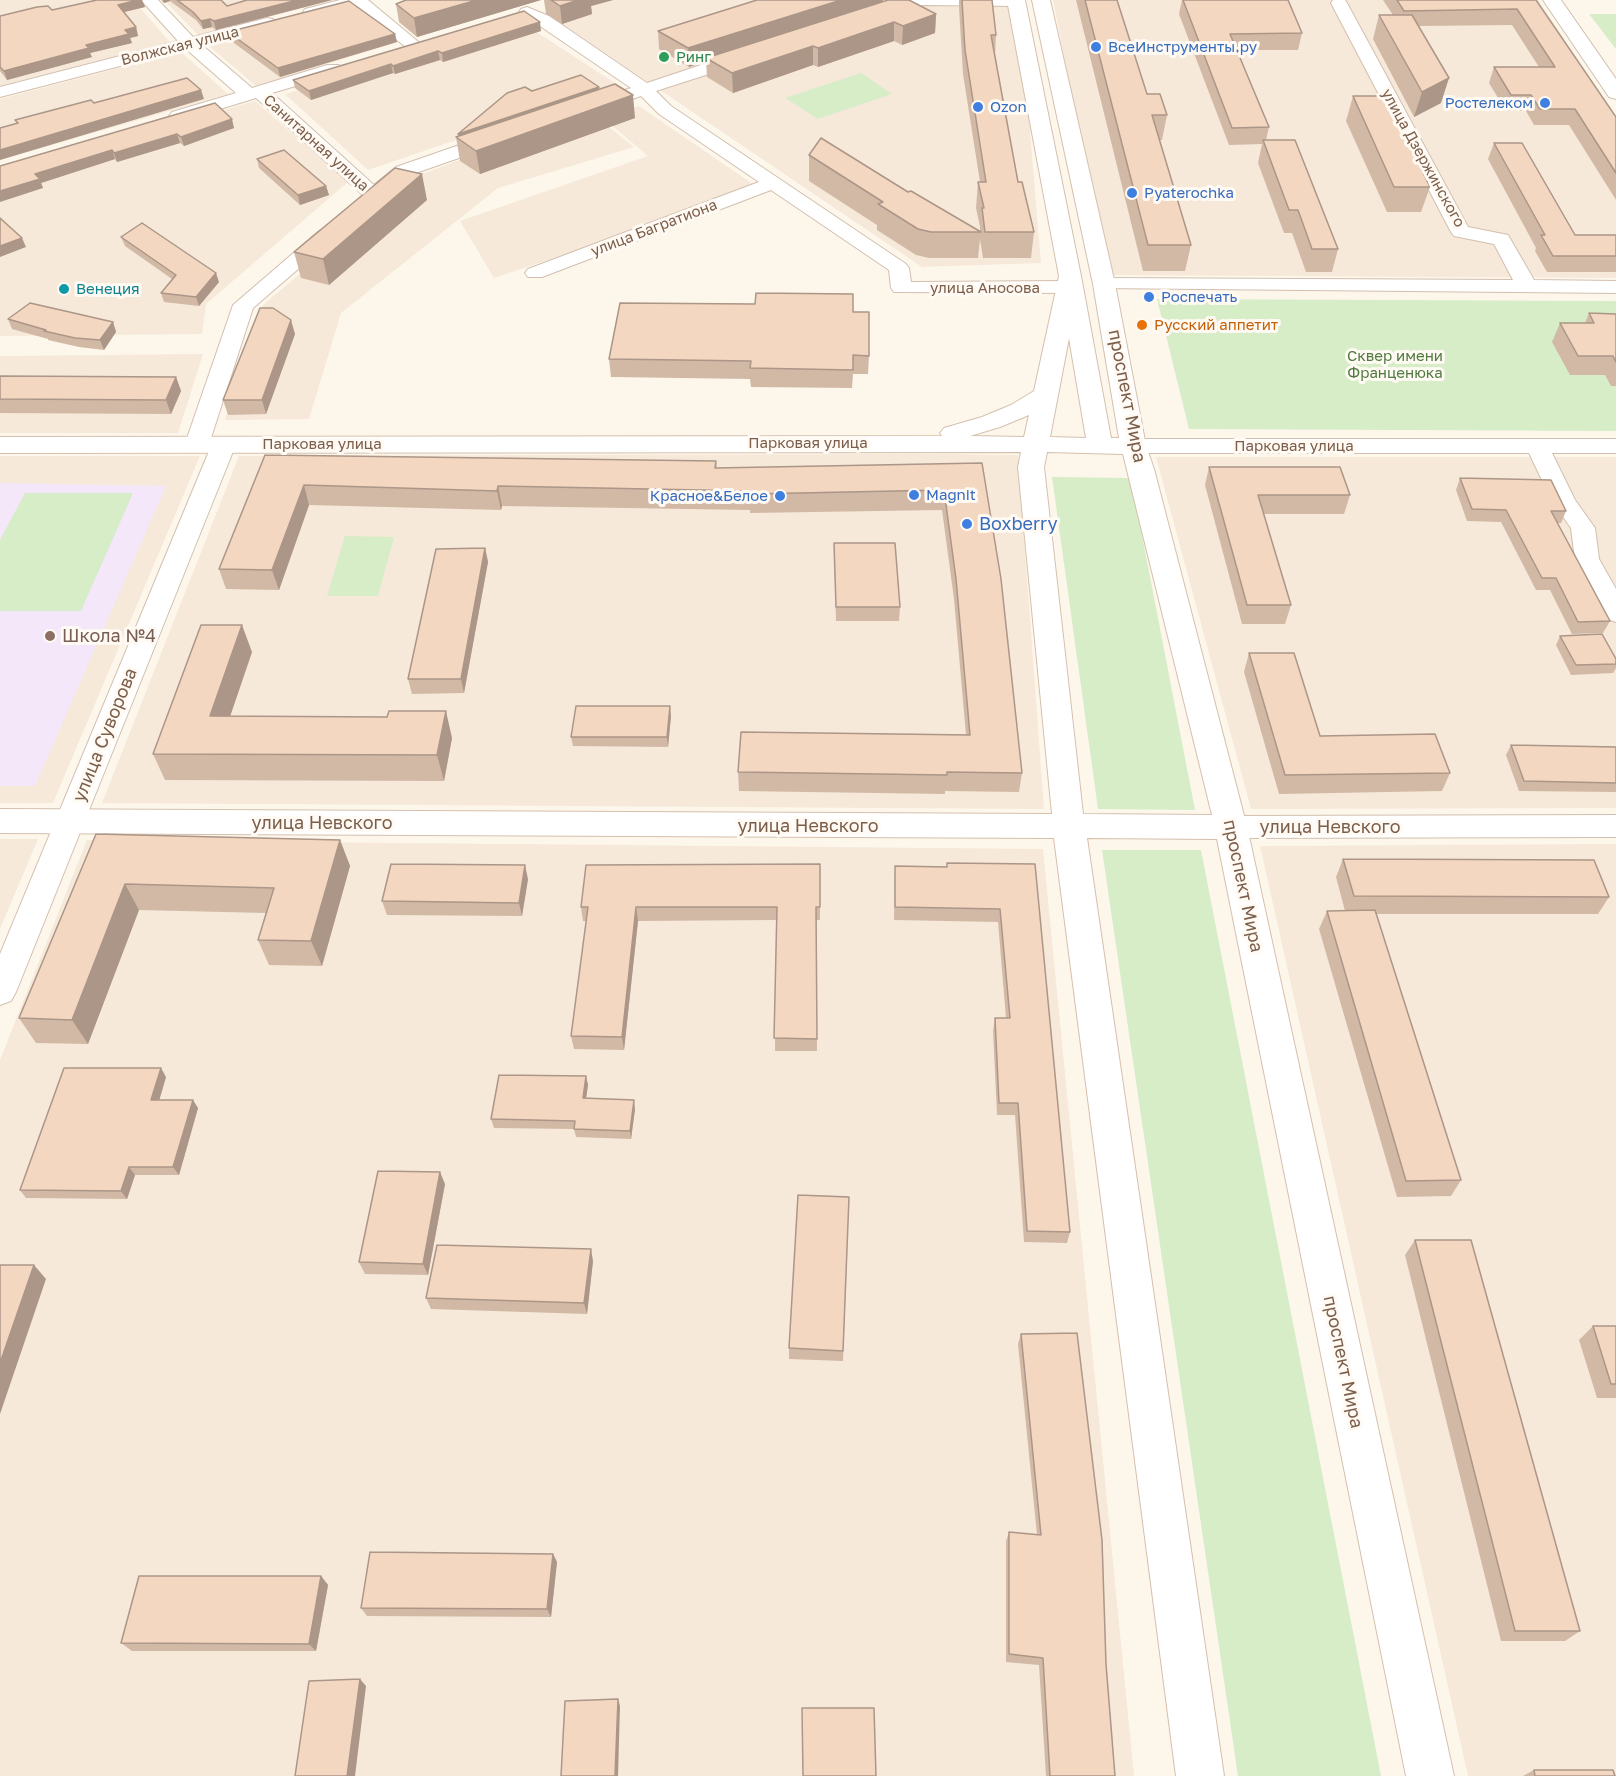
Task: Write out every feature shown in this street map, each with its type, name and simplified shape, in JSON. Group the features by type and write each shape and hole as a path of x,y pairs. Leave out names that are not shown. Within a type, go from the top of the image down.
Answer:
{"main road":[{"name":"проспект Мира","path":"1041,0 1104,284 1116,445"},
{"path":"1552,0 1616,93"},
{"name":"проспект Мира","path":"1016,1 1069,282 1116,445 1141,469 1232,827 1430,1776"},
{"name":"проспект Мира","path":"1069,282 1037,443 1030,467 1070,828 1200,1776"},
{"path":"914,442 991,422 1020,410 1047,394"},
{"name":"Парковая улица","path":"0,445 914,442 1116,445"},
{"name":"улица Невского","path":"0,821 1232,827"}],"street":[{"name":"Санитарная улица","path":"149,0 189,43 254,94 373,194"},
{"name":"Волжская улица","path":"0,92 357,0"},
{"path":"357,0 413,44"},
{"path":"855,22 922,0 1016,1"},
{"name":"улица Дзержинского","path":"1339,3 1461,232 1501,239 1527,287"},
{"path":"546,6 518,14 543,20 644,89 665,110 773,183"},
{"path":"391,51 434,38"},
{"path":"578,111 766,50"},
{"path":"158,122 347,65"},
{"path":"356,209 403,171 512,134"},
{"name":"улица Аносова","path":"773,183 899,268 901,288 1069,282"},
{"name":"улица Багратиона","path":"535,273 773,183"},
{"path":"197,444 243,305 339,224"},
{"path":"1104,284 1616,287"},
{"name":"улица Суворова","path":"0,992 224,444"},
{"name":"Парковая улица","path":"1116,445 1616,446"},
{"path":"1537,446 1564,501 1583,528 1587,559 1616,613"},
{"name":"улица Невского","path":"1232,827 1616,826"}],"shaded area":[{"path":"0,0 133,0 170,42 0,86"},
{"path":"164,0 335,0 198,35"},
{"path":"588,0 1019,0 1041,263 922,267 546,13"},
{"path":"1053,0 1538,0 1616,116 1616,278 1107,275"},
{"path":"354,7 396,35 394,43 256,86 208,45"},
{"path":"521,22 618,85 368,170 285,94"},
{"path":"181,52 228,94 0,160 0,99"},
{"path":"255,101 348,182 206,304 202,334 0,336 0,176"},
{"path":"639,106 760,189 494,278 460,221 648,156 603,118"},
{"path":"590,112 634,147 498,188 341,313 309,419 225,420 263,305 414,177"},
{"path":"203,354 178,433 0,433 0,356"},
{"path":"1018,455 1044,809 102,803 239,456"},
{"name":"Школа №4","path":"0,456 200,456 53,803 0,803"},
{"path":"1156,457 1616,457 1616,808 1251,809"},
{"name":"Школа №4","path":"0,483 166,486 35,786 0,786"},
{"path":"0,839 38,839 0,929"},
{"path":"87,840 1043,849 1134,1776 0,1776 0,1060"},
{"path":"1616,844 1616,1776 1468,1776 1260,846"}],"green space":[{"path":"1589,14 1616,14 1616,49"},
{"path":"861,73 892,94 818,119 785,98"},
{"name":"Сквер имени Франценюка","path":"1157,299 1616,301 1616,431 1189,429"},
{"path":"1052,477 1131,478 1195,810 1098,809"},
{"path":"25,493 133,493 81,611 0,611 0,540"},
{"path":"345,536 394,537 378,596 327,596"},
{"path":"1102,850 1201,850 1381,1776 1238,1776"}],"building":[{"path":"97,0 138,0 118,5 136,27 125,30 129,34 86,45 89,48 4,71 0,67 0,16 37,7 48,6 52,10"},
{"path":"177,0 221,0 227,6 247,0 298,0 214,21 210,19 201,21"},
{"path":"406,0 477,0 414,18 396,4"},
{"path":"551,0 578,0 560,6"},
{"path":"757,0 841,0 688,48 658,31"},
{"path":"888,0 909,0 936,14 903,26 894,22 818,48 813,46 732,73 706,58"},
{"path":"962,0 992,0 996,35 991,35 1018,182 1022,182 1034,232 985,232 982,208 984,208 978,182 986,182 965,50"},
{"path":"1085,0 1117,0 1147,94 1160,94 1167,115 1152,115 1191,245 1148,245"},
{"path":"1183,0 1288,0 1302,33 1230,34 1269,127 1232,128"},
{"path":"1397,0 1536,0 1616,117 1616,173 1575,109 1540,109 1531,95 1511,95 1494,67 1555,67 1517,9 1404,11"},
{"path":"349,1 395,34 278,68 228,32"},
{"path":"524,11 540,22 442,53 438,51 393,66 391,64 309,91 293,80"},
{"path":"1379,15 1412,15 1449,78 1422,92"},
{"path":"581,75 599,87 458,134 507,93 525,87 532,91"},
{"path":"187,78 201,90 0,150 0,128 18,123 15,120 91,100 94,103"},
{"path":"615,84 633,95 476,151 456,137"},
{"path":"1353,96 1385,96 1430,187 1394,187"},
{"path":"215,103 232,119 181,137 177,134 114,153 112,150 35,174 40,179 0,191 0,166"},
{"path":"821,138 908,192 911,191 981,232 931,232 918,229 878,204 883,202 809,155"},
{"path":"1263,140 1295,140 1338,249 1312,249 1298,210 1289,210"},
{"path":"1494,143 1522,143 1575,235 1616,235 1616,256 1553,256 1541,235 1545,235"},
{"path":"284,150 326,186 298,195 257,159"},
{"path":"395,168 422,174 323,259 294,252"},
{"path":"0,218 22,238 0,246"},
{"path":"142,223 216,273 196,297 161,293 176,275 121,237"},
{"path":"756,293 853,294 853,312 869,312 869,356 853,355 853,370 750,368 751,361 609,359 620,303 755,304"},
{"path":"30,303 113,322 100,340 75,338 44,331 46,330 8,319"},
{"path":"260,308 273,308 291,320 262,400 223,400"},
{"path":"1589,313 1616,314 1616,362 1613,356 1578,356 1560,323 1594,323"},
{"path":"0,376 176,377 166,400 0,399"},
{"path":"265,455 716,461 715,468 982,463 1001,579 1022,773 947,772 947,775 738,772 741,732 970,735 956,579 944,490 750,494 750,491 498,486 497,491 304,485 272,570 219,569"},
{"path":"1209,467 1340,467 1350,495 1258,495 1291,605 1247,605"},
{"path":"1460,478 1551,480 1566,511 1551,511 1610,621 1578,622 1556,578 1542,578 1506,510 1472,509"},
{"path":"834,543 895,543 900,607 836,607"},
{"path":"485,548 461,679 408,679 436,549"},
{"path":"201,625 242,625 210,716 387,717 389,711 446,711 437,755 153,754"},
{"path":"1602,634 1616,659 1616,664 1576,665 1560,636"},
{"path":"1249,653 1294,653 1320,736 1435,734 1450,773 1285,775"},
{"path":"576,706 670,706 667,737 571,737"},
{"path":"1511,745 1616,747 1616,783 1524,781"},
{"path":"96,834 340,840 311,941 258,940 274,888 125,884 72,1020 19,1018"},
{"path":"1343,859 1594,860 1609,897 1354,896"},
{"path":"947,863 1035,864 1070,1232 1027,1231 1018,1103 999,1103 995,1018 1010,1018 1000,909 895,907 895,866 947,867"},
{"path":"391,864 525,865 519,903 382,901"},
{"path":"820,864 820,907 816,907 817,1039 774,1038 777,907 636,907 622,1037 571,1036 588,907 581,907 586,865"},
{"path":"1375,910 1461,1180 1406,1181 1327,911"},
{"path":"64,1068 161,1068 151,1100 193,1100 173,1167 129,1167 121,1191 20,1190"},
{"path":"499,1075 586,1076 583,1098 634,1100 630,1131 574,1129 575,1121 491,1119"},
{"path":"378,1171 440,1172 423,1264 359,1262"},
{"path":"798,1195 849,1197 843,1351 789,1348"},
{"path":"1415,1240 1471,1240 1580,1631 1515,1631"},
{"path":"437,1245 591,1249 584,1303 426,1298"},
{"path":"0,1265 34,1265 0,1363"},
{"path":"1593,1326 1616,1326 1616,1384 1611,1384"},
{"path":"1077,1333 1102,1540 1106,1664 1115,1776 1050,1776 1043,1658 1009,1654 1009,1532 1041,1535 1021,1334"},
{"path":"370,1552 553,1554 547,1609 361,1608"},
{"path":"139,1576 321,1576 309,1644 121,1643"},
{"path":"360,1679 347,1776 295,1776 309,1681"},
{"path":"618,1699 615,1776 561,1776 565,1701"},
{"path":"802,1708 874,1708 876,1776 803,1776"},
{"path":"1534,1770 1613,1770 1615,1776 1535,1776"}],"place":[{"name":"ВсеИнструменты.ру","path":"1096,47"},
{"name":"Ринг","path":"664,57"},
{"name":"Ростелеком","path":"1545,103"},
{"name":"Ozon","path":"978,107"},
{"name":"Pyaterochka","path":"1132,193"},
{"name":"Венеция","path":"64,289"},
{"name":"Роспечать","path":"1149,297"},
{"name":"Русский аппетит","path":"1142,325"},
{"name":"Magnit","path":"914,495"},
{"name":"Красное&Белое","path":"780,496"},
{"name":"Boxberry","path":"967,524"},
{"name":"Школа №4","path":"50,636"}]}
